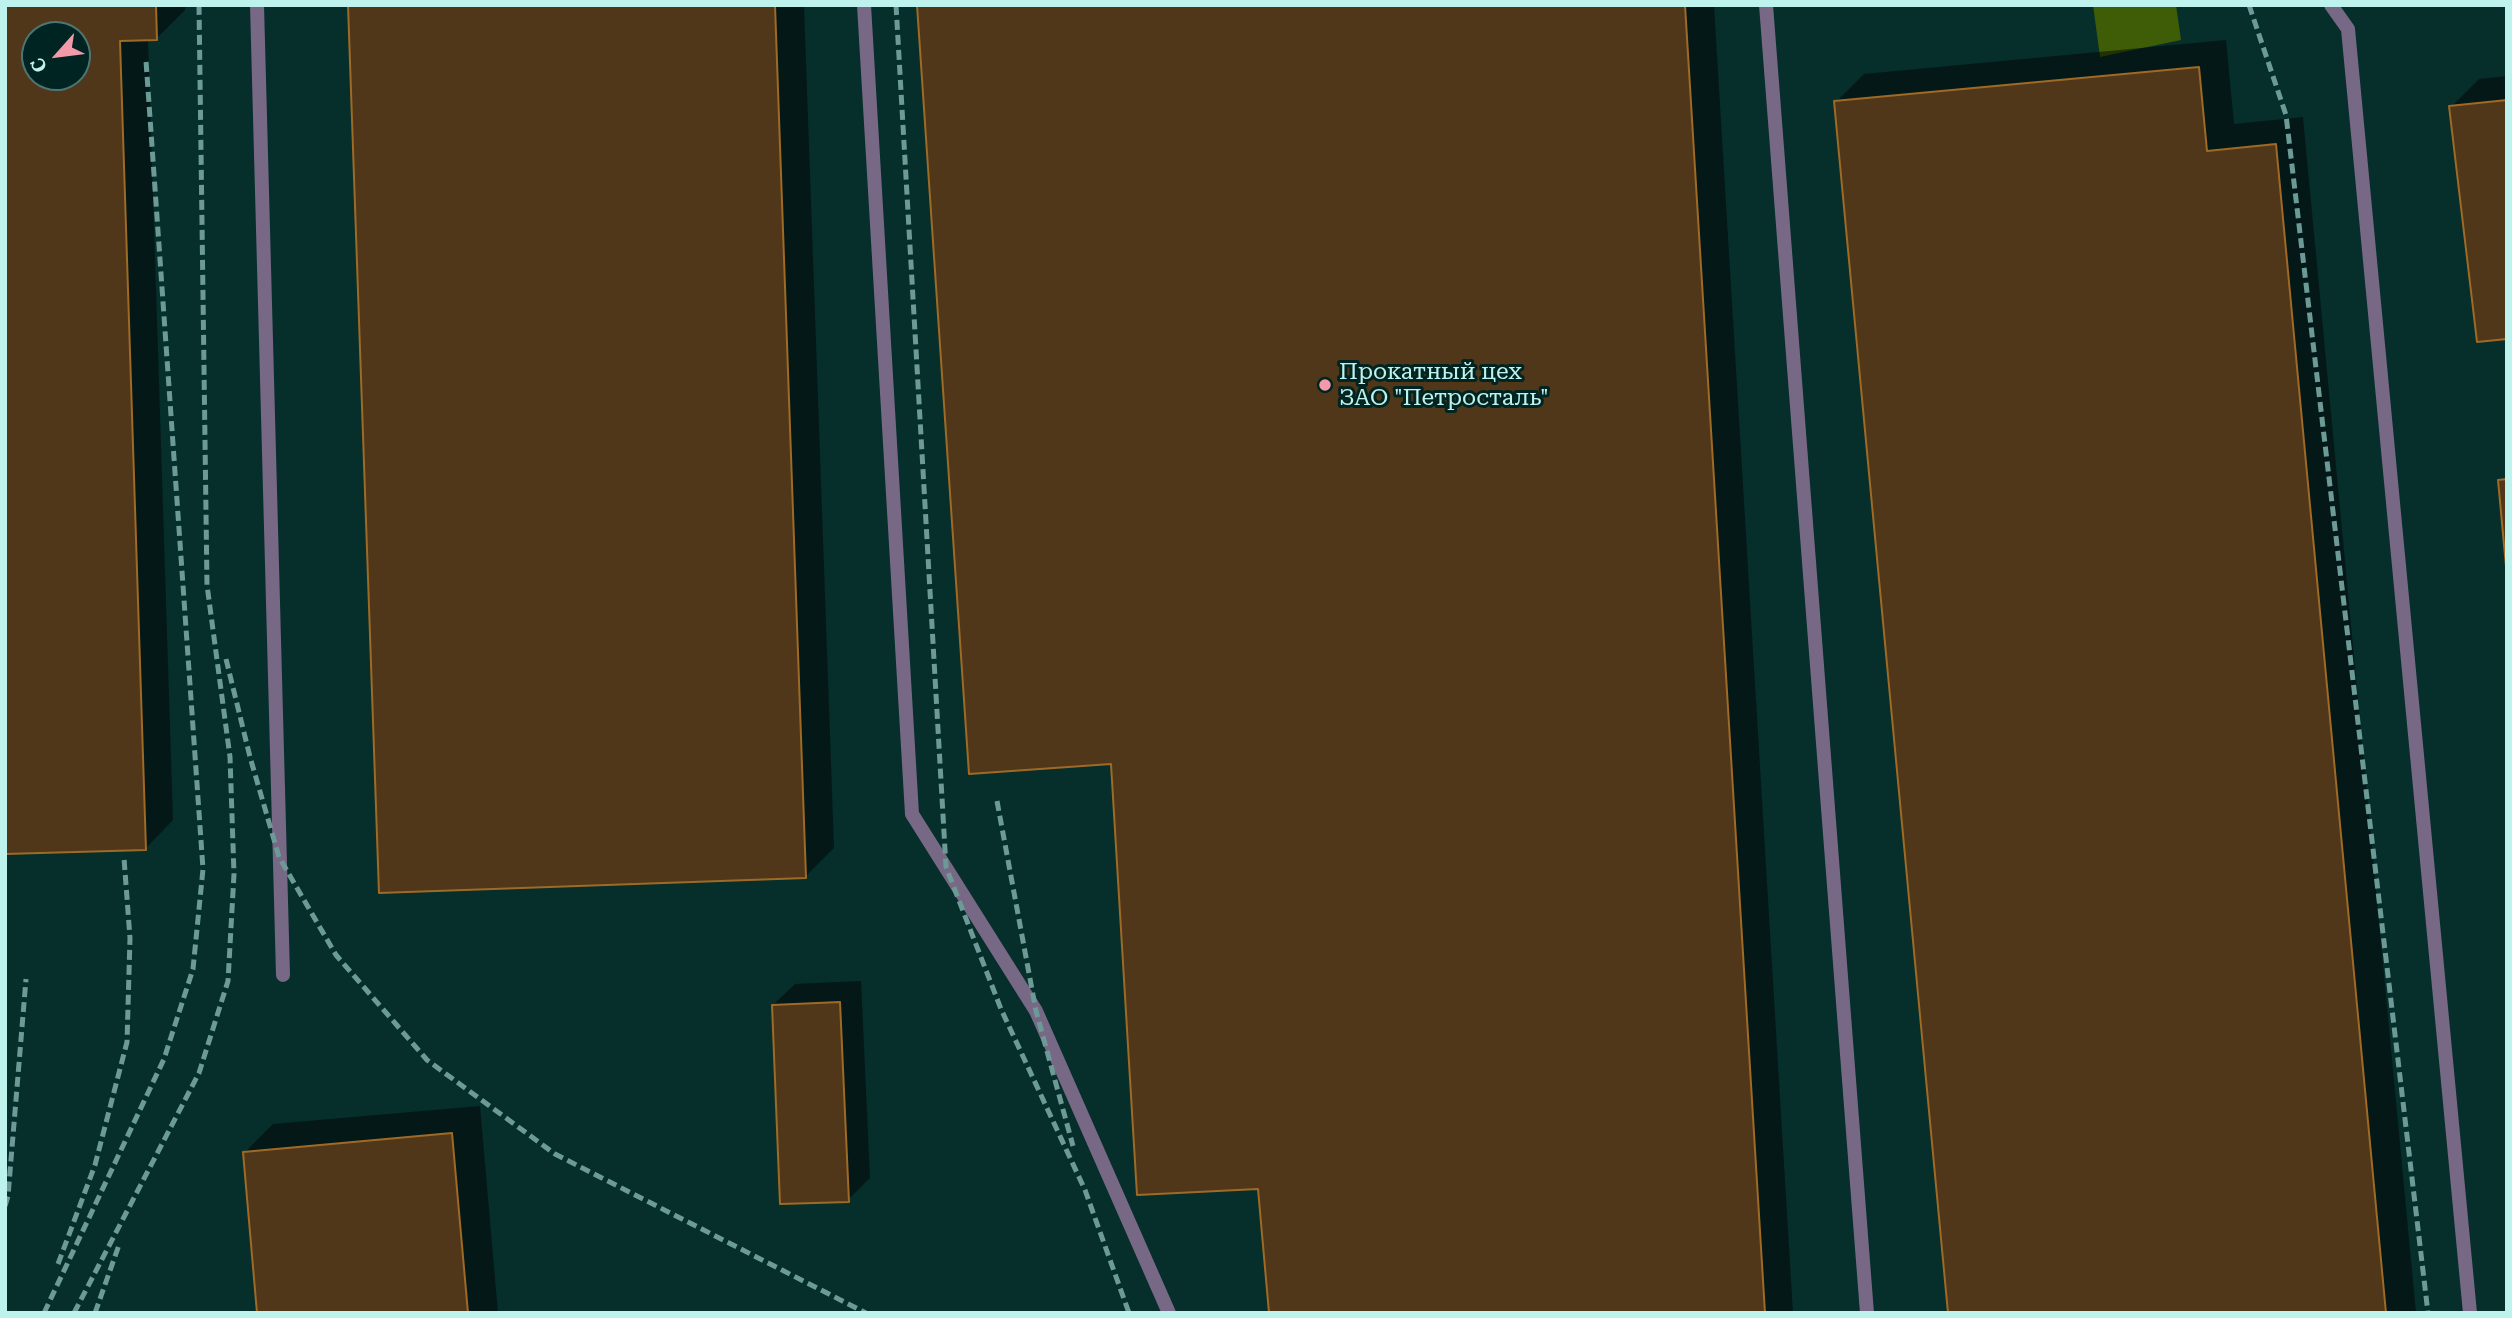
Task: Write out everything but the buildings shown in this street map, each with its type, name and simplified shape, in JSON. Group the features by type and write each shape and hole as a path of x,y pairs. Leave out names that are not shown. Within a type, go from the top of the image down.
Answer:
{"lane":[{"path":"257,5 283,975"},
{"path":"864,5 912,814 1036,1011 1169,1313"},
{"path":"1766,5 1867,1313"},
{"path":"2331,5 2348,29"},
{"path":"2344,5 2470,1313"}],"green space":[{"path":"2093,5 2176,5 2181,40 2100,57"}],"railway":[{"path":"74,1313 199,1073 228,981 234,874 230,757 207,585 199,5"},
{"path":"896,5 946,867 1001,1009 1085,1190 1129,1313"},
{"path":"2249,5 2286,115 2428,1313"},
{"path":"44,1313 164,1059 193,969 203,869 146,61"},
{"path":"226,659 250,757 279,857 336,955 427,1060 555,1154 866,1313"},
{"path":"997,801 1036,1011 1073,1146"},
{"path":"58,1264 95,1165 127,1042 130,938 124,858"},
{"path":"5,1206 26,979"},
{"path":"95,1313 119,1245"}],"place":[{"name":"Прокатный цех ЗАО \"Петросталь\"","path":"1325,385"}]}
